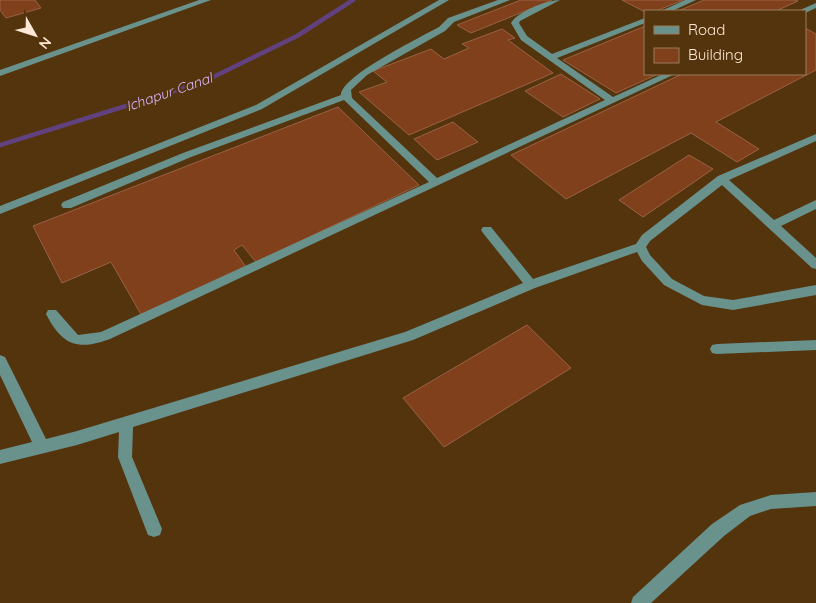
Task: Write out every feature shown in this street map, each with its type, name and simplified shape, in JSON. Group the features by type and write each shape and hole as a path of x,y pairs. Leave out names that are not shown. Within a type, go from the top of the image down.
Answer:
{"street":[{"path":"0,73 207,0"},
{"path":"0,210 259,107 445,0"},
{"path":"435,182 346,96 346,89 357,78 442,29 451,20 506,0"},
{"path":"556,0 522,14 515,23 524,38 612,101"},
{"path":"667,10 692,0"},
{"path":"804,10 816,5"},
{"path":"551,57 644,20"},
{"path":"52,314 69,335 76,340 87,340 122,329 668,75"},
{"path":"67,205 187,155 346,96"},
{"path":"0,457 126,424 408,336 531,285 640,247 646,238 722,179 816,136"},
{"path":"722,179 816,265"},
{"path":"773,225 816,204"},
{"path":"487,230 531,285"},
{"path":"640,247 646,258 668,282 702,300 733,306 816,290"},
{"path":"717,348 816,345"},
{"path":"0,361 42,447"},
{"path":"126,424 126,457 154,529"},
{"path":"638,603 718,530 746,510 771,502 816,499"}],"building":[{"path":"0,0 35,0 41,8 6,18 0,10"},
{"path":"521,0 552,0 471,33 457,25"},
{"path":"622,0 683,0 658,10 644,11"},
{"path":"704,0 798,1 778,10 680,10"},
{"path":"644,26 644,75 656,75 616,93 563,60"},
{"path":"502,29 515,38 508,40 553,73 409,135 359,92 387,82 373,71 431,49 444,59 469,48 462,44"},
{"path":"806,29 816,34 816,70 716,122 759,149 737,162 691,133 566,199 511,155 680,75 806,75"},
{"path":"561,74 600,99 563,117 525,91"},
{"path":"338,107 419,185 256,262 242,245 234,250 246,267 142,316 111,262 62,283 33,226"},
{"path":"453,122 478,142 437,160 414,139"},
{"path":"689,155 713,169 643,217 619,200"},
{"path":"527,325 571,368 444,447 403,398"}],"waterway":[{"name":"Ichapur Canal","path":"0,145 203,82 297,36 353,0"}]}
